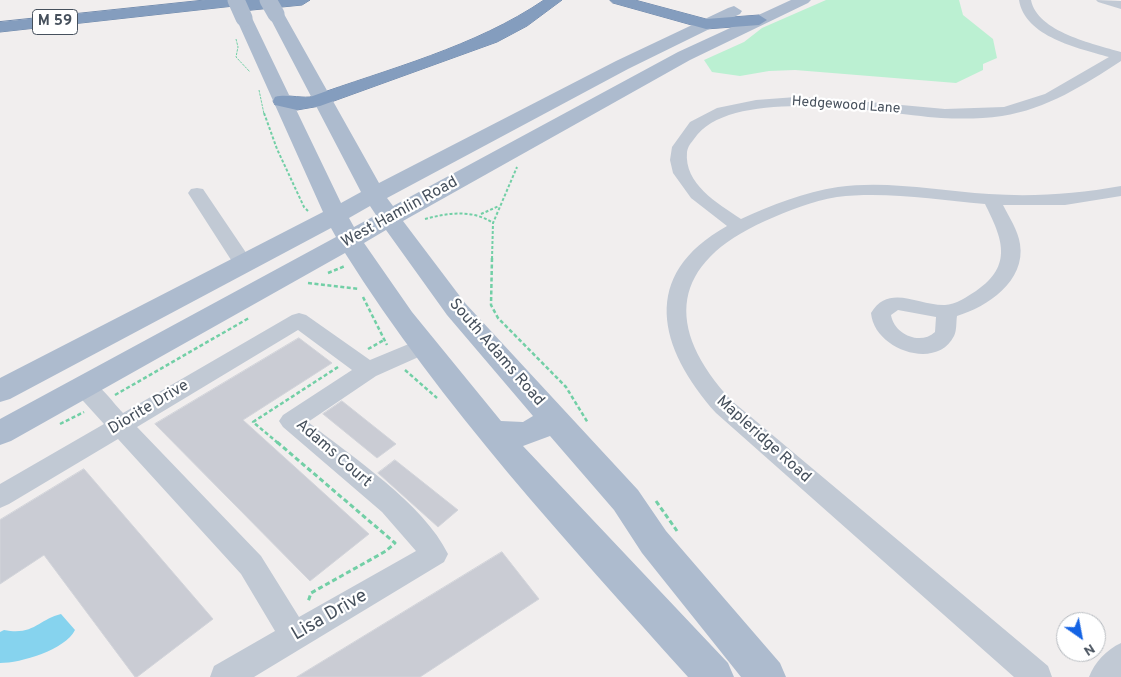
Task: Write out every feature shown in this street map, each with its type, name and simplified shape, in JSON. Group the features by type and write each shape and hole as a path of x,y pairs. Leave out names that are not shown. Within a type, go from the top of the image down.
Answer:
{"highway":[{"name":"M 59","path":"0,16 157,0"},
{"name":"M 59","path":"0,28 247,0"},
{"path":"111,16 302,0"},
{"path":"282,101 305,103 322,100 491,38 521,24 554,0"},
{"path":"618,0 706,24 734,24 759,20"}],"main road":[{"path":"236,0 282,101 324,215 350,240 424,346 490,429 554,504 714,677"},
{"name":"West Hamlin Road","path":"0,433 91,395 388,218 640,80 803,0"},
{"name":"West Hamlin Road","path":"0,391 243,264 324,215 374,195 622,65 752,4"},
{"name":"South Adams Road","path":"272,7 388,218 456,309 626,500 654,542 766,677"},
{"path":"622,65 637,70 640,80"},
{"path":"90,343 80,352 73,364 74,377 91,395"},
{"path":"490,429 504,434 525,435 541,427 552,416"}],"street":[{"path":"1026,0 1028,13 1052,31 1120,56"},
{"path":"1102,0 1121,6"},
{"name":"Hedgewood Lane","path":"740,226 700,197 689,184 681,169 680,150 684,139 696,126 710,117 728,109 772,102 811,102 939,114 1005,111 1048,99 1120,56"},
{"name":"Mapleridge Road","path":"1037,677 742,424 708,390 695,372 678,334 676,309 680,288 688,270 702,251 740,226 792,202 840,192 882,190 991,200 1054,200 1121,192"},
{"path":"198,193 243,264"},
{"path":"948,312 975,302 985,295 1002,278 1009,267 1012,256 1011,243 991,200"},
{"name":"Diorite Drive","path":"0,497 299,320 359,364"},
{"name":"Adams Court","path":"424,346 390,349 359,364 291,421 391,504 412,525 434,554"},
{"path":"91,395 251,565 305,630"},
{"name":"Lisa Drive","path":"225,677 434,554"},
{"path":"1104,677 1121,658"}],"path":[{"path":"235,38 238,46 236,58 255,76"},
{"path":"259,89 260,103 304,207 324,215"},
{"path":"441,215 480,214 499,206"},
{"path":"480,214 493,223"},
{"path":"496,214 493,223 491,300 494,312 566,387 594,430"},
{"path":"320,276 345,265 350,273"},
{"path":"300,288 314,280"},
{"path":"354,281 390,349 404,370 444,404"},
{"path":"308,283 359,289"},
{"path":"57,425 91,395 257,313"},
{"path":"305,630 306,611 311,593 386,551 395,543 253,422 390,349"},
{"path":"652,496 664,510 679,535"}],"green space":[{"path":"826,0 959,0 963,15 993,39 997,58 983,64 983,70 956,83 795,70 769,71 740,76 712,72 704,60 744,42 762,28"}],"water":[{"path":"61,614 75,630 62,644 30,658 0,663 0,632 4,630 22,631 29,629 53,616"}],"building":[{"path":"299,338 332,363 243,420 369,534 310,581 155,424"},
{"path":"342,401 396,444 377,458 323,414"},
{"path":"395,460 458,510 438,527 378,473"},
{"path":"84,469 213,619 137,677 135,677 44,555 0,584 0,520"},
{"path":"502,552 539,599 420,677 297,677"}]}
